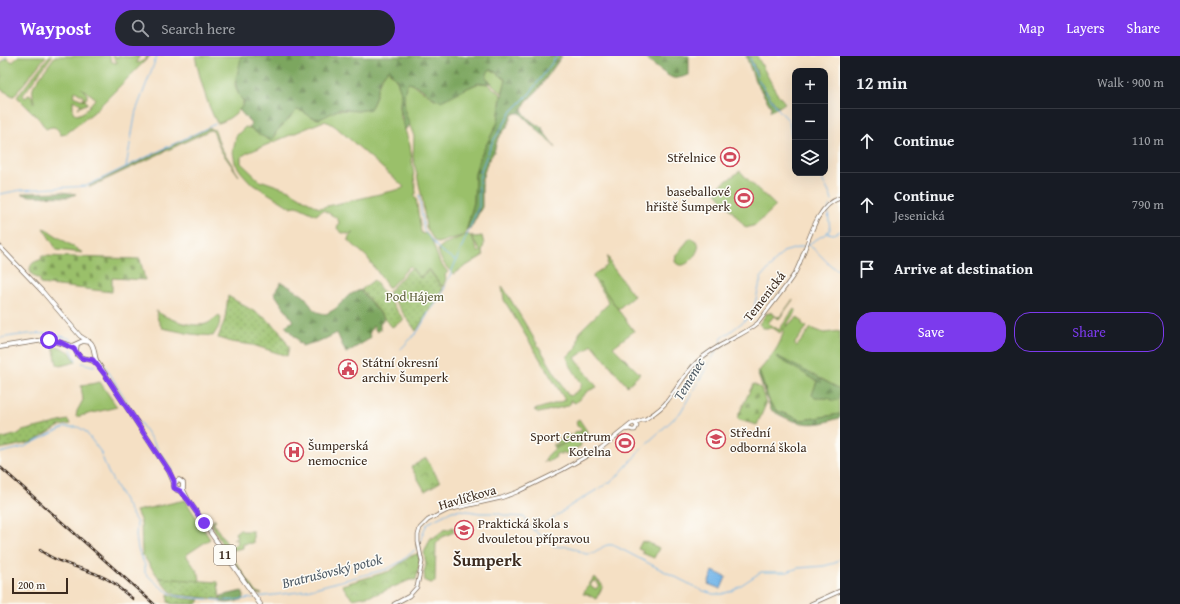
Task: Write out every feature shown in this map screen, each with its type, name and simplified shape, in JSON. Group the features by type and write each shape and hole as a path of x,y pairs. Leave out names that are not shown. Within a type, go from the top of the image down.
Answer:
{"main road":[{"path":"0,247 42,291 80,336 88,341"},
{"path":"42,291 79,339 76,352 64,344"},
{"path":"0,348 44,340 72,346 83,341 88,341"},
{"name":"11","path":"88,341 93,345 95,359 106,376 169,471 183,484 183,491 188,500 256,600"},
{"name":"11","path":"76,352 79,357 93,360 106,376"},
{"path":"85,359 92,356 94,352"},
{"name":"11","path":"169,471 174,487 188,500"},
{"path":"174,483 179,480"},
{"path":"177,490 183,488"},
{"path":"812,604 840,591"}],"street":[{"name":"Temenická","path":"511,494 601,448 622,431 630,428 631,424 635,424 645,419 659,410 699,360 718,347 751,329 758,323 795,272 814,228 825,208 833,201 840,198"},
{"name":"Temenická","path":"630,428 635,430 635,424"},
{"name":"Havlíčkova","path":"394,604 409,596 416,589 419,582 422,562 417,539 420,528 430,518 456,508 511,494"}],"green space":[{"path":"18,56 46,56 13,96 0,89 0,78 2,76 0,74 0,65 6,58 13,62"},
{"path":"49,56 52,56 23,95 25,98 30,94 33,98 33,104 34,85 55,56 109,56 112,62 117,63 112,56 116,56 117,58 118,56 140,56 136,62 138,63 145,60 147,56 150,56 94,112 66,134 61,135 57,129 53,127 46,129 39,119 17,97","holes":["81,88 95,99 84,112 77,115 73,112 73,100 81,104 78,108 88,103 73,96 75,91 83,96 84,100 87,98 87,94"]},
{"path":"195,56 241,56 235,87 243,103 236,113 220,123 217,123 210,107"},
{"path":"241,56 562,56 522,109 530,120 542,127 543,131 556,148 520,113 512,115 508,126 498,138 494,152 488,161 482,179 482,207 471,228 467,229 474,202 475,174 479,159 498,122 501,99 506,80 496,72 490,69 488,72 486,78 492,83 476,84 441,101 421,88 408,83 404,94 404,103 406,116 410,124 405,130 400,106 401,92 396,78 388,70 379,83 375,99 370,109 358,111 339,109 319,119 297,110 276,132 273,139 270,140 258,134 249,127 251,123 239,110 244,102 239,96 236,85"},
{"path":"642,56 689,56 689,75 673,78"},
{"path":"746,56 749,56 756,70 758,79 775,104 779,107 770,111 771,107 755,81"},
{"path":"749,56 757,56 776,92 785,103 779,107 775,104 757,79 756,70"},
{"path":"490,69 506,80 502,93 486,79 486,75"},
{"path":"388,70 396,79 401,91 401,118 410,145 416,192 414,195 416,198 421,232 423,234 426,233 432,241 440,263 448,272 445,275 446,279 443,287 429,269 420,277 410,266 390,287 388,287 367,257 348,240 349,236 353,233 344,234 337,228 339,222 337,218 323,210 316,215 297,206 290,207 251,183 235,163 233,152 236,136 245,127 270,140 275,137 276,132 297,110 319,119 338,110 358,111 370,109 384,75","holes":["324,121 336,127 404,187 401,189 319,208 289,190 263,181 261,182 241,163 241,157 247,153"]},
{"path":"408,83 412,84 436,100 480,83 488,84 501,94 498,122 479,159 475,174 474,202 465,235 438,243 435,242 426,227 422,198 413,157 414,136 405,114 404,91"},
{"path":"209,128 215,130 220,146 239,176 221,151 213,131 210,130 92,186 89,186"},
{"name":"baseballové hřiště Šumperk","path":"740,171 776,206 756,225 746,228 714,190"},
{"path":"62,192 76,194 69,197 30,196 22,194 25,193"},
{"path":"43,228 46,229 83,253 57,250"},
{"path":"468,234 472,238 478,252 480,251 471,235 475,237 482,236 484,244 482,252 484,255 453,274 445,266 438,249 444,244"},
{"path":"690,238 698,243 698,250 688,263 679,265 675,262 676,255"},
{"path":"608,256 611,265 634,296 618,309 598,281 619,311 634,331 613,347 640,374 627,386 592,344 575,358 597,387 588,391 575,403 570,400 571,403 567,406 539,413 534,410 565,400 504,300 502,287 570,396 579,390 582,384 570,365 567,357 577,347 579,334 582,329 608,304 608,301 593,277 594,274 607,266"},
{"path":"41,257 140,259 145,280 112,278 112,292 40,284 40,279 32,275 30,268 33,263 42,259"},
{"name":"Pod Hájem","path":"411,268 420,278 429,270 443,289 436,300 437,301 416,331 388,292"},
{"path":"374,280 404,320 392,327 361,290"},
{"path":"281,282 305,297 315,310 326,314 335,309 349,295 360,290 384,318 380,324 380,330 377,332 373,326 369,334 371,338 346,353 337,333 323,340 302,346 285,326 293,321 274,293"},
{"path":"228,296 265,318 279,330 289,347 287,356 253,345 231,342 218,338 225,319"},
{"path":"793,299 779,319 774,316 768,323 779,330 794,309 796,311 785,327 798,317 802,324 807,327 795,343 797,346 811,328 824,333 840,331 840,389 822,379 816,380 817,381 812,395 815,398 829,398 833,401 840,399 840,414 802,420 777,411 770,403 759,371 781,341 784,328 780,333 773,328 763,328 759,324 767,313 770,314 770,312 777,317 781,316"},
{"path":"156,311 173,320 194,325 206,324 219,315 221,319 213,336 191,334 162,328"},
{"path":"48,345 60,347 70,352 76,362 60,366 57,364 53,346"},
{"path":"777,356 840,389 840,399 833,401 829,398 815,398 812,395 817,381 776,357"},
{"path":"759,371 770,403 777,411 802,420 840,414 840,418 822,423 808,424 783,417 771,410 757,372"},
{"path":"100,382 117,407 76,417 77,411 83,400 81,386"},
{"path":"753,384 761,388 766,404 757,425 739,420 737,418"},
{"path":"579,419 587,431 555,448 553,444 557,445 558,440 566,439 566,436 571,435 571,437 574,435 574,432 582,431 581,428 577,426 576,421"},
{"path":"68,420 70,424 60,426 33,442 0,449 0,439 18,434 22,431"},
{"path":"587,432 590,435 587,437 588,439 580,443 581,446 565,454 563,452 561,455 559,453 555,455 556,457 544,463 549,454 554,450"},
{"path":"426,458 440,482 425,491 411,467"},
{"path":"185,500 210,539 186,555 199,574 200,581 159,578 142,554 141,522 136,511"},
{"path":"215,519 216,521 213,523 230,548 238,543 236,539 233,539 237,537 235,533 240,529 242,531 253,531 253,543 243,544 243,548 228,551 256,592 262,594 255,594 224,548 212,525 212,522"},
{"path":"453,527 454,532 442,537 436,544 435,582 431,583 425,581 424,573 426,564 424,553 431,537 433,538 445,529 447,530"},
{"path":"642,541 659,548 654,558 642,553 643,551 638,549"},
{"path":"419,553 420,561 416,580 410,580 377,594 353,599 342,585 390,571 411,556"},
{"path":"594,577 598,580 596,582 593,581 590,586 596,589 599,585 597,584 599,581 603,586 596,599 587,594 583,594"},
{"path":"159,578 218,582 220,599 176,595 170,591"},
{"path":"242,591 244,596 243,599 226,603 220,602 221,596"},
{"path":"168,594 181,598 200,600 197,604 172,604 168,602"}],"water":[{"path":"713,571 726,577 721,589 708,584"}],"waterway":[{"path":"0,63 7,56"},
{"path":"126,167 136,111 157,56"},
{"path":"401,349 418,331 429,312 440,299 479,206 479,183 481,170 492,143 512,111 530,93 557,56"},
{"path":"750,58 758,79 778,109 789,121 793,140"},
{"path":"0,194 21,190 86,186 215,124"},
{"path":"820,176 832,201"},
{"path":"419,195 424,231 440,250 456,261"},
{"path":"827,232 830,230 828,211 830,205"},
{"name":"Temenec","path":"807,245 827,233 834,234 840,231"},
{"path":"808,245 828,263 840,270"},
{"name":"Temenec","path":"720,343 722,338 748,318 754,308 761,278 783,252 804,246"},
{"path":"0,338 27,334 52,334 71,339 72,344"},
{"name":"Temenec","path":"534,530 573,504 615,479 644,446 680,413 718,348"},
{"path":"71,349 76,360"},
{"path":"100,361 102,361 158,449"},
{"path":"82,363 93,366 95,365"},
{"name":"Bratrušovský potok","path":"0,453 24,447 65,427 78,427 85,431 100,451 108,472 137,523 136,536 138,549 145,565 145,573 164,589 176,596 225,601 253,598"},
{"path":"162,454 172,470"},
{"name":"Bratrušovský potok","path":"419,546 428,523 452,511 461,510 524,517 531,528 554,546 571,547 588,554 596,552 606,545 613,545 701,590 713,594 722,594 732,591 761,572 787,572 798,568 824,566 835,563 840,559"},
{"name":"Bratrušovský potok","path":"257,597 299,592 387,569 402,561 417,548"}],"railway":[{"path":"0,467 154,604"},
{"path":"40,550 59,561 99,575 118,586"},
{"path":"119,588 133,599"}],"place":[{"name":"Střelnice","path":"730,157"},
{"name":"baseballové hřiště Šumperk","path":"744,198"},
{"name":"Státní okresní archiv Šumperk","path":"348,369"},
{"name":"Střední odborná škola","path":"716,439"},
{"name":"Sport Centrum Kotelna","path":"625,443"},
{"name":"Šumperská nemocnice","path":"294,452"},
{"name":"Praktická škola s dvouletou přípravou","path":"464,530"}],"district":[{"name":"Šumperk","path":"487,560"}],"route":[{"path":"49,340 64,344 74,350 81,358 91,359 95,362 106,376 169,471 174,481 174,488 180,491 188,500 204,523"}]}
